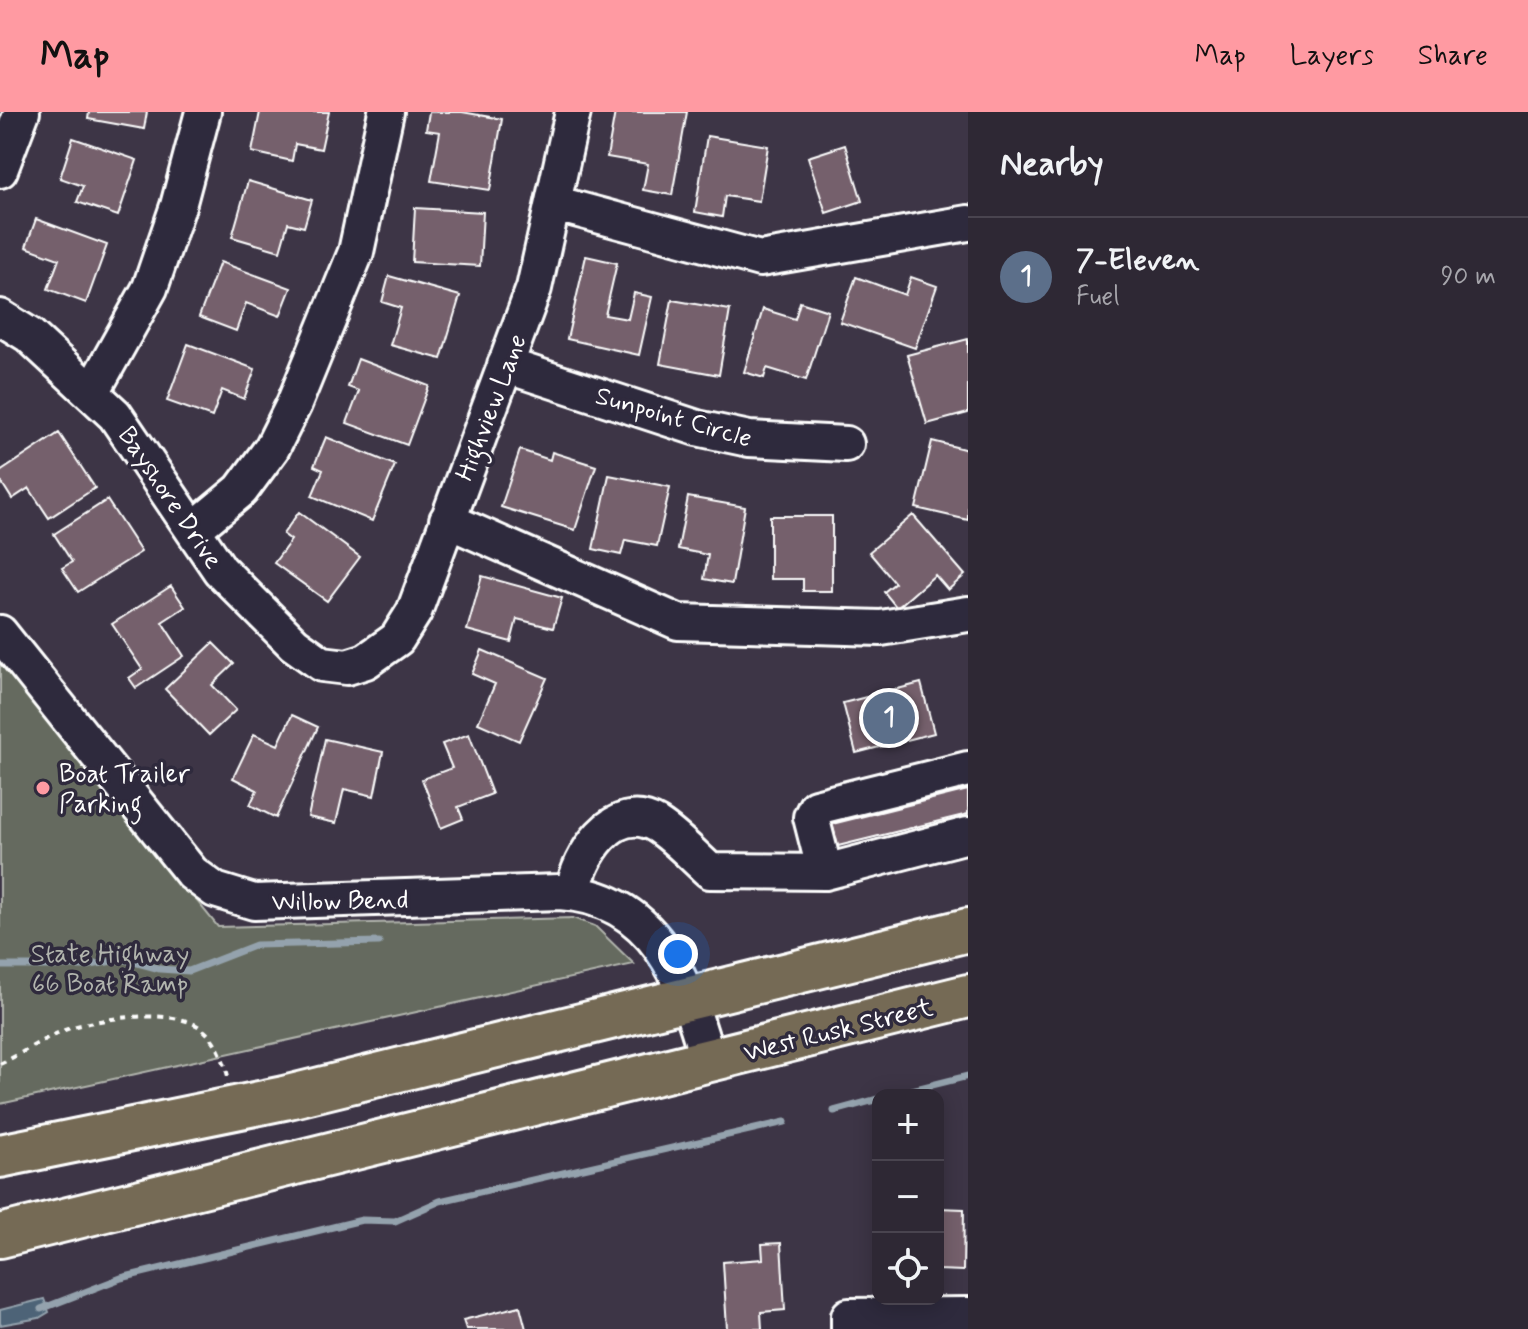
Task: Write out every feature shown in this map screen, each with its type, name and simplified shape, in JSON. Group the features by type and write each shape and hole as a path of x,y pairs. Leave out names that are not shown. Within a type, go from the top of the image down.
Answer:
{"main road":[{"path":"0,1156 284,1098 968,930"},
{"name":"West Rusk Street","path":"0,1236 968,996"}],"street":[{"path":"0,170 22,112"},
{"path":"92,392 150,288 178,206 203,112"},
{"path":"194,529 241,490 272,448 294,404 356,252 386,112"},
{"name":"Highview Lane","path":"347,667 366,661 397,639 414,612 534,288 573,112"},
{"path":"553,203 760,259 968,223"},
{"name":"Bayshore Drive","path":"0,317 29,335 115,415 220,570 294,644 322,664 347,667"},
{"name":"Sunpoint Circle","path":"505,365 697,428 749,439 846,444"},
{"path":"447,520 678,622 881,628 968,614"},
{"name":"Willow Bend","path":"0,633 192,873 224,894 254,902 573,892 611,906 651,936 678,972 690,999 708,1061"},
{"path":"825,872 811,817 816,807 968,769"},
{"path":"573,892 576,875 591,846 609,826 630,820 655,824 710,871 825,872 968,835"},
{"path":"849,1329 849,1316 968,1315"}],"path":[{"path":"0,1064 70,1028 126,1018 178,1019 203,1030 214,1043 222,1053 230,1082"}],"green space":[{"name":"State Highway 66 Boat Ramp","path":"0,657 218,927 573,918 595,926 634,964 0,1104"}],"water":[{"path":"44,1299 49,1312 39,1318 0,1325 0,1310"}],"building":[{"path":"89,112 147,112 144,129 88,119"},
{"path":"260,112 329,112 321,149 295,144 292,161 252,152"},
{"path":"429,112 462,112 502,119 490,190 431,181 440,132 426,130"},
{"path":"615,112 687,112 672,195 643,190 648,164 607,157"},
{"path":"707,136 768,146 759,201 725,196 722,217 695,212"},
{"path":"73,138 137,160 118,216 77,202 83,186 60,178"},
{"path":"845,145 862,201 826,213 808,157"},
{"path":"248,181 312,200 304,227 288,223 280,251 232,237"},
{"path":"415,208 483,212 480,266 412,262"},
{"path":"36,219 107,245 86,303 48,289 59,259 26,247"},
{"path":"586,256 617,263 605,315 628,319 634,293 652,297 639,355 567,339"},
{"path":"220,262 291,288 280,316 246,303 236,331 199,317"},
{"path":"389,276 460,296 441,359 390,345 401,308 382,302"},
{"path":"856,277 905,295 911,277 937,286 915,348 840,322"},
{"path":"672,300 730,310 719,375 660,364"},
{"path":"800,302 828,311 806,380 767,368 764,378 744,372 763,309 795,319"},
{"path":"968,339 968,413 927,424 907,355"},
{"path":"188,344 255,369 244,399 222,390 212,417 167,401"},
{"path":"358,359 429,386 407,445 347,423 359,391 348,387"},
{"path":"59,433 95,488 49,518 29,488 12,499 0,480 0,472"},
{"path":"326,437 395,465 372,521 312,496 323,470 314,466"},
{"path":"932,441 968,450 968,520 916,508"},
{"path":"520,450 550,460 552,452 596,466 575,530 501,507"},
{"path":"609,475 670,487 657,546 625,540 621,555 593,549"},
{"path":"688,497 745,507 732,584 704,579 708,555 678,549"},
{"path":"107,500 141,552 78,592 62,568 72,562 54,534"},
{"path":"299,512 360,557 327,601 274,563 291,540 283,534"},
{"path":"913,515 965,575 948,590 935,575 897,608 884,592 895,583 869,552"},
{"path":"770,516 832,516 832,591 803,591 803,579 770,579"},
{"path":"482,576 562,598 553,628 517,619 511,642 467,630"},
{"path":"171,586 185,607 162,622 184,656 136,688 129,678 142,669 112,624"},
{"path":"213,643 234,664 212,685 236,710 209,735 165,689"},
{"path":"482,650 547,678 519,741 478,723 495,684 472,674"},
{"path":"921,683 934,733 856,753 843,703"},
{"path":"292,715 318,727 276,818 250,805 257,790 233,778 254,734 278,745"},
{"path":"469,734 492,794 458,807 463,819 441,828 422,779 452,768 442,744"},
{"path":"325,739 383,752 374,796 344,789 336,823 308,817"},
{"path":"968,790 968,814 838,846 832,824"},
{"path":"944,1208 964,1209 963,1271 944,1270"},
{"path":"781,1243 785,1310 761,1312 762,1329 727,1329 723,1262 763,1259 762,1244"},
{"path":"520,1306 526,1329 466,1329 463,1320"}],"waterway":[{"path":"0,966 86,966 123,959 160,969 189,971 256,945 379,942"},
{"path":"916,1089 968,1076"},
{"path":"834,1111 872,1101"},
{"path":"41,1309 121,1278 362,1220 395,1221 440,1201 785,1122"}],"place":[{"name":"7-Eleven","path":"889,718"},
{"name":"Boat Trailer Parking","path":"43,788"}]}
